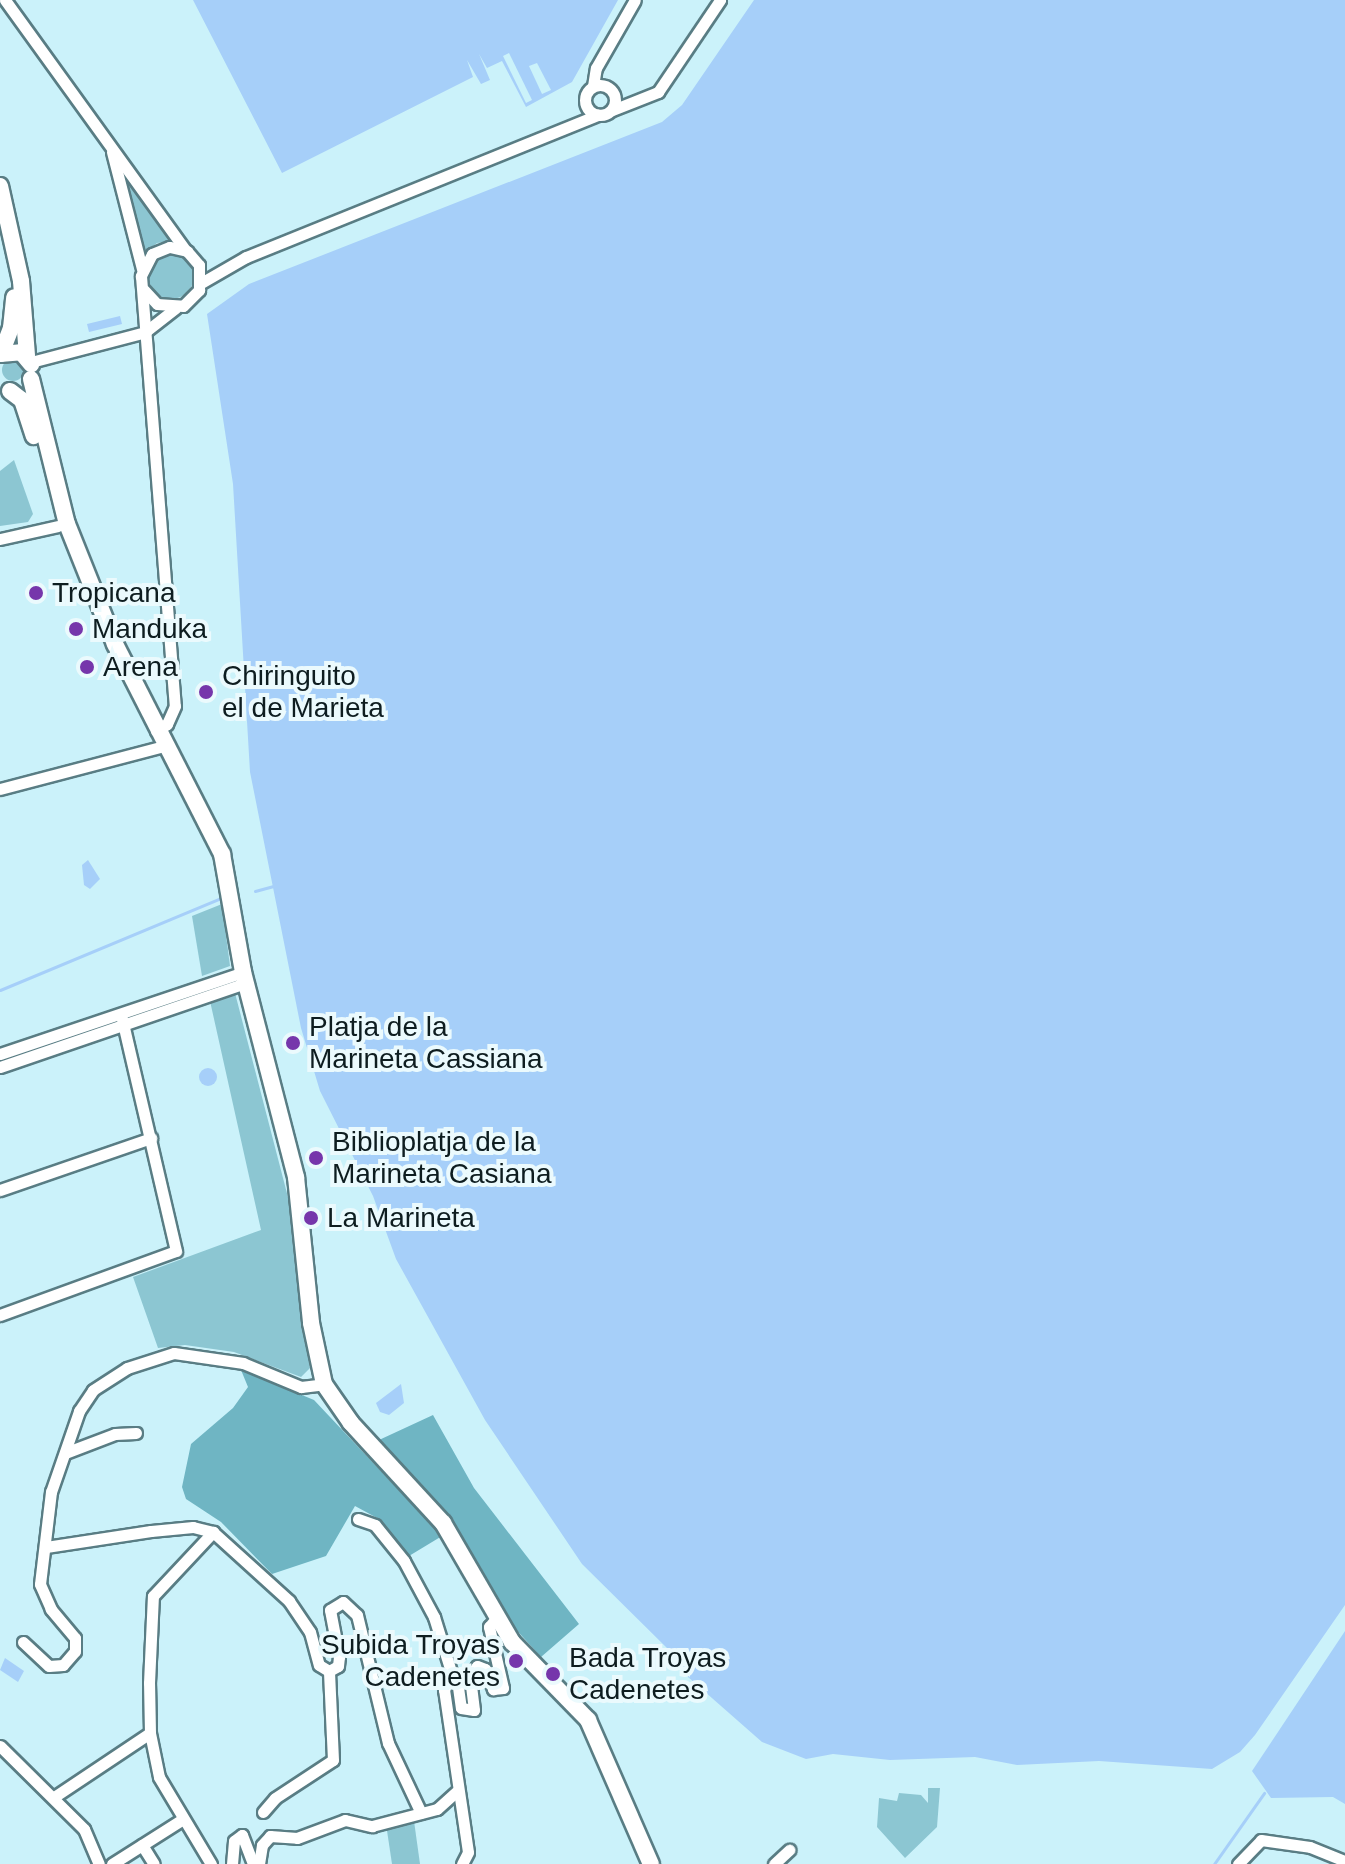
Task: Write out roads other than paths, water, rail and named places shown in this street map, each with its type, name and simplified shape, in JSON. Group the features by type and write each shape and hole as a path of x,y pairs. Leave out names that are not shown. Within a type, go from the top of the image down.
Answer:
{"street":[{"path":"5,0 199,265 201,283 195,297 145,332 30,366 5,389 27,409 58,526 90,582"},
{"path":"559,131 585,104 596,68 635,0"},
{"path":"201,283 222,268 658,92 720,0"},
{"path":"593,86 603,85 613,94 636,98 658,92"},
{"path":"604,113 613,94"},
{"path":"585,104 604,113"},
{"path":"3,789 160,738 175,706 142,269 110,144"},
{"path":"1,197 16,268 30,366 62,508 90,582 160,738 219,845 244,978 296,1177 311,1323 324,1384 351,1423 443,1523 497,1617 528,1660 588,1720 651,1864"},
{"path":"142,269 160,249 187,251"},
{"path":"199,265 222,268"},
{"path":"0,354 13,321 16,268"},
{"path":"144,290 157,304 176,308"},
{"path":"0,354 14,350 30,366"},
{"path":"0,539 58,526"},
{"path":"0,1054 122,1019 244,978"},
{"path":"0,1067 122,1019"},
{"path":"0,1315 175,1253 122,1019"},
{"path":"0,1190 151,1138"},
{"path":"23,1642 49,1666 63,1665 75,1651 75,1638 51,1609 40,1584 48,1506 89,1394 127,1368 157,1356 214,1356 301,1387 324,1384"},
{"path":"65,1453 115,1434 136,1433"},
{"path":"358,1519 381,1531 411,1572 434,1617 453,1678 460,1685 461,1708 468,1712 475,1708 473,1668 481,1666 493,1689 503,1688 489,1627 497,1617"},
{"path":"46,1547 193,1527 213,1532 289,1601 310,1632 319,1665 329,1671"},
{"path":"211,1864 159,1777 150,1733 153,1596 213,1532"},
{"path":"329,1671 339,1663 330,1610 336,1603 347,1603 357,1615 388,1743 421,1813"},
{"path":"263,1812 275,1798 333,1760 329,1671"},
{"path":"453,1678 445,1684 442,1700 468,1852 462,1864"},
{"path":"54,1797 150,1733"},
{"path":"0,1746 84,1829 99,1864"},
{"path":"256,1864 262,1845 270,1836 297,1838 338,1821 372,1826 450,1802 456,1792"},
{"path":"112,1864 183,1819"},
{"path":"232,1864 234,1841 242,1835 256,1864"},
{"path":"1238,1864 1261,1840 1310,1847 1345,1861"},
{"path":"142,1845 154,1864"},
{"path":"774,1864 789,1850"}],"waterway":[{"path":"255,891 274,886"},
{"path":"0,990 221,898"},
{"path":"1214,1864 1264,1793"}],"place":[{"name":"Tropicana","path":"36,593"},
{"name":"Manduka","path":"76,629"},
{"name":"Arena","path":"87,667"},
{"name":"Chiringuito el de Marieta","path":"206,692"},
{"name":"Platja de la Marineta Cassiana","path":"293,1043"},
{"name":"Biblioplatja de la Marineta Casiana","path":"316,1158"},
{"name":"La Marineta","path":"311,1218"},
{"name":"Subida Troyas Cadenetes","path":"516,1661"},
{"name":"Bada Troyas Cadenetes","path":"553,1674"}]}
